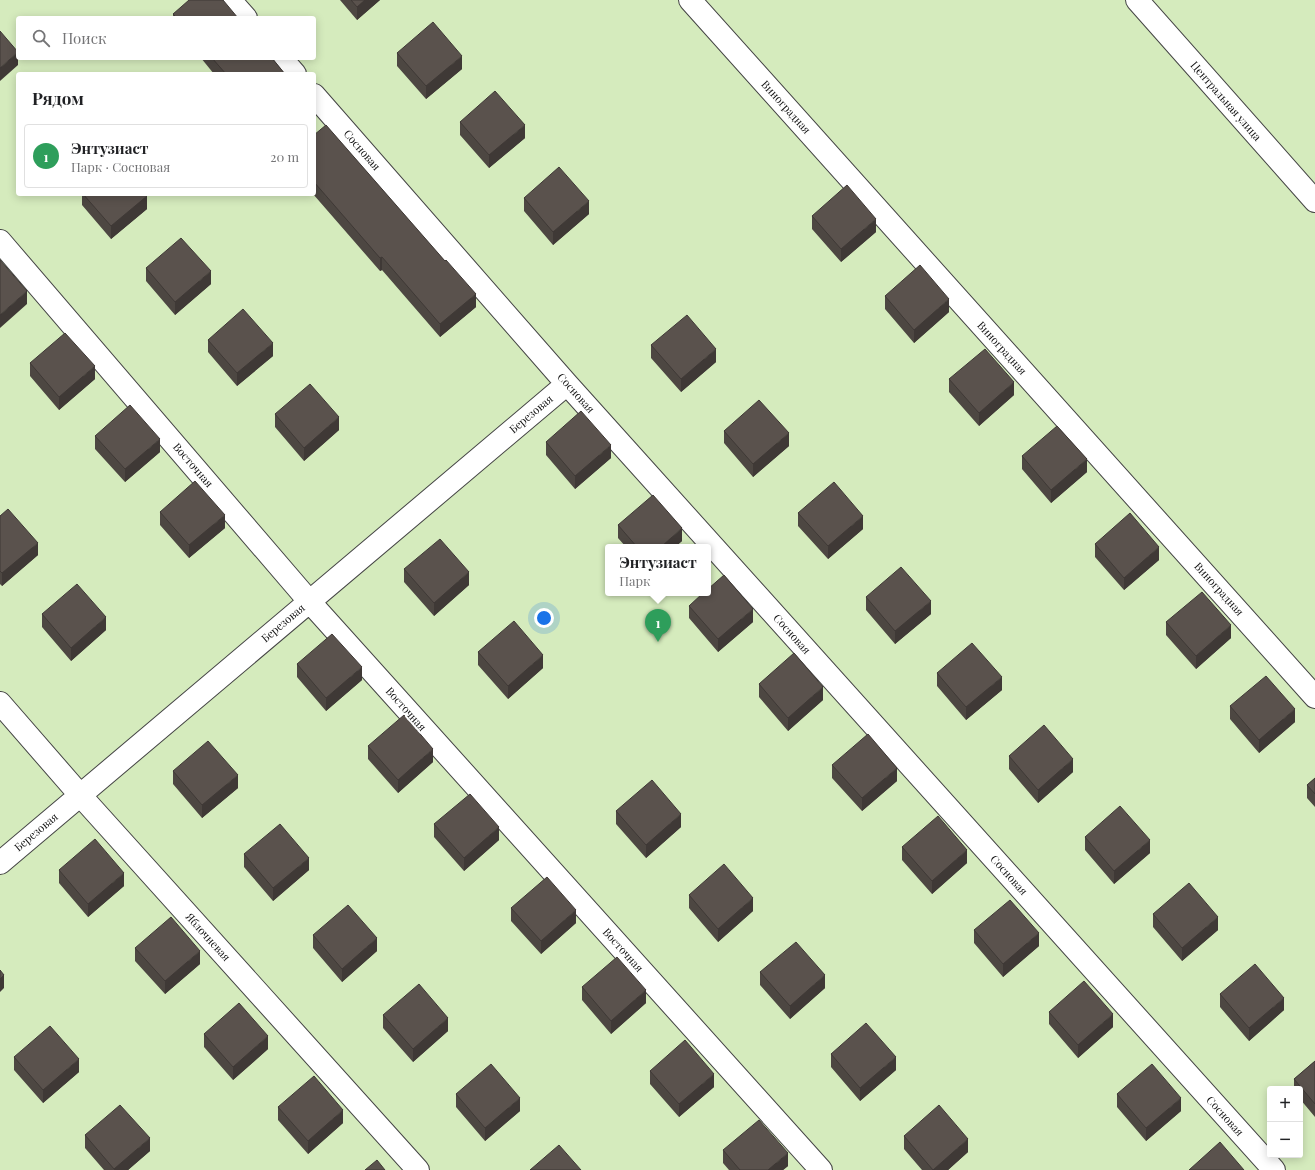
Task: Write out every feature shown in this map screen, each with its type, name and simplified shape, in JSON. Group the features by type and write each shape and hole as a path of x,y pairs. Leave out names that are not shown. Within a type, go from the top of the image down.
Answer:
{"street":[{"path":"230,0 244,16"},
{"name":"Виноградная","path":"690,0 1315,697"},
{"name":"Центральная улица","path":"1137,0 1315,202"},
{"path":"283,60 293,72"},
{"name":"Сосновая","path":"316,97 567,384 711,544"},
{"name":"Восточная","path":"0,241 309,601 821,1170"},
{"name":"Березовая","path":"0,862 567,384"},
{"name":"Сосновая","path":"711,544 1274,1170"},
{"name":"Яблочневая","path":"0,702 80,795 418,1170"}],"green space":[{"path":"0,0 1315,0 1315,1170 0,1170"}],"building":[{"path":"189,0 223,0 236,16 175,16 173,14"},
{"path":"351,0 365,0 357,7"},
{"path":"433,22 462,56 426,86 397,53"},
{"path":"0,31 16,50 16,54 0,68"},
{"path":"214,60 274,60 283,72 224,72"},
{"path":"495,91 525,125 489,155 460,122"},
{"path":"326,125 445,261 446,260 476,294 440,324 316,184 316,133"},
{"path":"559,167 589,201 553,232 524,198"},
{"path":"847,185 876,219 841,249 812,216"},
{"path":"85,196 147,196 111,226"},
{"path":"181,238 211,271 175,302 146,268"},
{"path":"0,260 27,291 0,315"},
{"path":"920,265 949,299 914,330 885,296"},
{"path":"243,309 273,343 237,373 208,340"},
{"path":"687,315 716,349 681,379 651,345"},
{"path":"65,333 95,366 59,397 30,363"},
{"path":"985,349 1014,382 979,413 949,379"},
{"path":"310,384 339,417 304,448 275,414"},
{"path":"759,400 789,433 753,464 724,431"},
{"path":"130,405 160,439 125,469 95,436"},
{"path":"581,411 611,445 575,476 546,442"},
{"path":"1057,426 1087,459 1051,490 1022,456"},
{"path":"195,481 225,515 189,545 160,512"},
{"path":"834,482 863,516 828,546 798,513"},
{"path":"653,495 682,528 664,544 634,544 618,525"},
{"path":"8,509 38,543 2,573 0,571 0,516"},
{"path":"1130,513 1159,547 1124,578 1095,544"},
{"path":"440,539 469,572 434,603 404,569"},
{"path":"901,567 931,601 895,631 866,597"},
{"path":"724,575 753,609 718,639 689,606 700,596 711,596 711,586"},
{"path":"77,584 106,617 71,648 42,614"},
{"path":"1202,592 1231,625 1196,656 1166,622"},
{"path":"514,621 543,655 508,686 478,652"},
{"path":"332,634 362,667 326,698 297,664"},
{"path":"972,643 1002,677 966,707 937,673"},
{"path":"794,653 823,687 788,718 759,684"},
{"path":"1266,676 1295,709 1259,740 1230,706"},
{"path":"404,715 433,749 398,780 368,746"},
{"path":"1044,725 1073,759 1038,790 1009,756"},
{"path":"868,734 897,768 862,798 832,765"},
{"path":"208,741 238,775 202,805 173,771"},
{"path":"1315,778 1315,794 1307,785"},
{"path":"652,780 681,814 646,845 616,811"},
{"path":"470,794 499,827 464,858 434,824"},
{"path":"1120,806 1150,840 1114,871 1085,837"},
{"path":"938,816 967,850 932,881 902,847"},
{"path":"280,824 309,858 273,888 244,854"},
{"path":"95,839 124,873 88,904 59,870"},
{"path":"724,864 753,898 718,929 689,895"},
{"path":"547,877 576,910 541,941 511,908"},
{"path":"1189,883 1218,917 1182,948 1153,914"},
{"path":"1010,900 1039,933 1003,964 974,930"},
{"path":"348,905 377,938 342,969 313,935"},
{"path":"171,917 200,951 165,981 135,948"},
{"path":"796,942 825,975 790,1006 760,972"},
{"path":"617,957 646,990 611,1021 582,987"},
{"path":"1255,964 1284,998 1249,1028 1220,994"},
{"path":"0,970 4,975 0,979"},
{"path":"1084,981 1113,1014 1078,1045 1049,1012"},
{"path":"419,984 448,1018 413,1049 383,1015"},
{"path":"239,1003 268,1036 233,1067 204,1034"},
{"path":"866,1023 896,1057 860,1088 831,1054"},
{"path":"50,1026 79,1059 43,1090 14,1057"},
{"path":"685,1040 714,1074 679,1104 650,1071"},
{"path":"1315,1061 1315,1104 1303,1090 1303,1086 1300,1086 1294,1079"},
{"path":"491,1064 520,1098 485,1128 456,1094"},
{"path":"1152,1064 1181,1098 1146,1128 1117,1094"},
{"path":"314,1076 343,1110 308,1141 278,1107"},
{"path":"120,1105 150,1138 114,1169 85,1135"},
{"path":"939,1105 968,1139 933,1170 904,1136"},
{"path":"759,1120 788,1153 768,1170 740,1170 723,1150"},
{"path":"1220,1142 1244,1170 1189,1170"},
{"path":"559,1145 581,1170 530,1170"},
{"path":"377,1160 385,1170 365,1170"}],"place":[{"name":"Энтузиаст","path":"658,642"}]}
